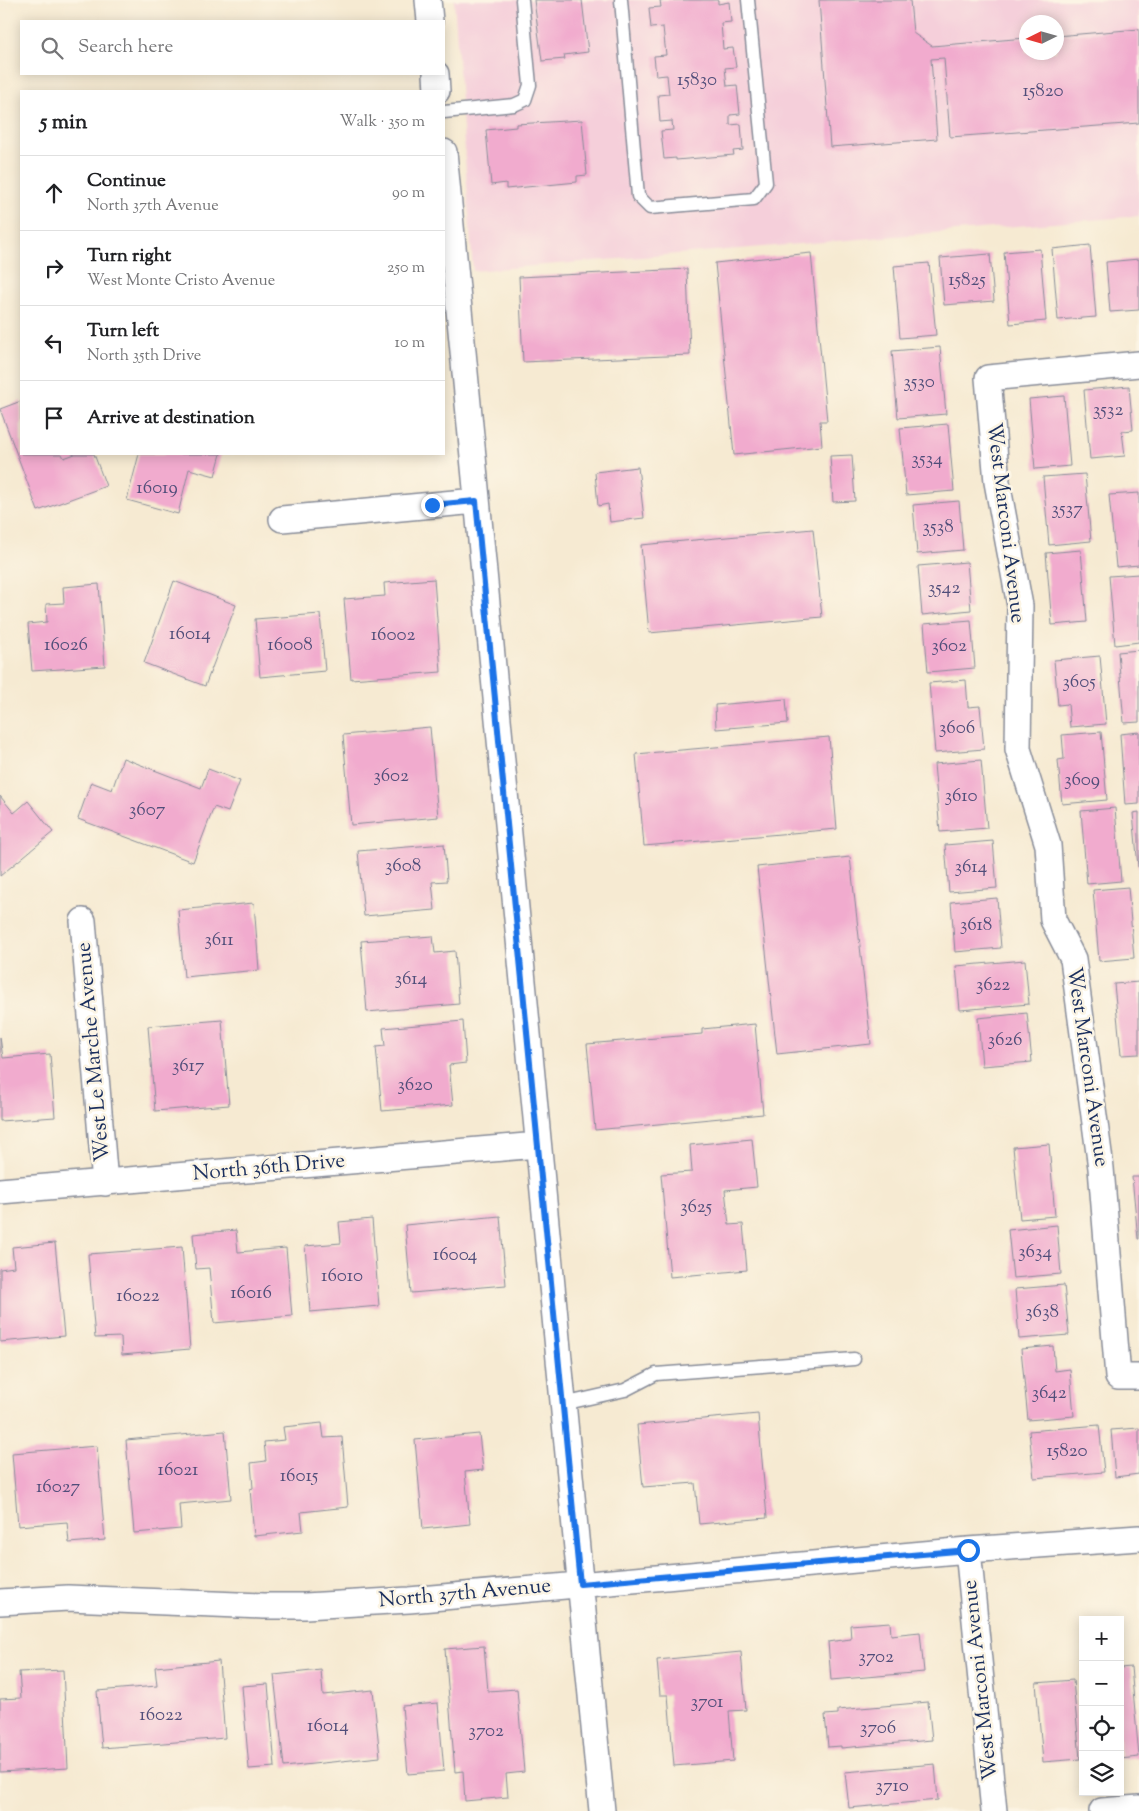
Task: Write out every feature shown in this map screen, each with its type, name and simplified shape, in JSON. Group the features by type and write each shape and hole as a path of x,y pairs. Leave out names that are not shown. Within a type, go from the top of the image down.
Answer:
{"street":[{"path":"428,0 430,20"},
{"path":"436,75 438,90"},
{"path":"445,163 602,1811"},
{"name":"West Marconi Avenue","path":"1128,1377 1073,958 1053,920 1048,845 1018,748 1020,606 997,482 988,378 1139,364"},
{"path":"282,519 476,501"},
{"name":"West Le Marche Avenue","path":"83,922 105,1183"},
{"name":"North 36th Drive","path":"0,1190 105,1183 538,1145"},
{"name":"North 37th Avenue","path":"0,1602 68,1598 305,1606 409,1600 968,1550 1139,1538"},
{"name":"West Marconi Avenue","path":"968,1550 994,1811"},
{"path":"1102,1811 1139,1808"}],"lane":[{"path":"445,112 514,105 525,100 530,84 522,0"},
{"path":"621,0 638,196 650,208 754,199 766,183 748,0"},
{"path":"563,1404 625,1390 656,1374 854,1359"}],"shaded area":[{"path":"454,0 1139,0 1139,216 473,271"}],"building":[{"path":"534,0 582,0 588,52 564,55 565,59 542,61"},
{"path":"660,0 718,0 718,4 729,2 731,22 721,23 723,49 733,48 736,67 725,68 727,86 737,85 740,114 730,115 730,125 741,124 743,150 733,151 734,155 676,160 676,158 664,159 661,131 673,130 672,121 660,122 658,95 669,94 667,75 656,76 654,56 666,55 663,27 651,28 649,8 661,7"},
{"path":"819,0 910,0 913,33 932,46 1019,39 1019,60 1064,60 1064,35 1139,29 1139,123 950,137 944,58 931,59 937,139 830,147"},
{"path":"582,120 587,175 577,176 577,182 506,189 506,183 491,185 486,130 516,127 516,124"},
{"path":"1090,245 1096,317 1058,320 1052,249"},
{"path":"1040,249 1046,321 1010,324 1004,252"},
{"path":"811,253 827,421 820,421 822,446 734,455 715,263"},
{"path":"990,254 994,301 944,305 940,258"},
{"path":"1139,259 1139,310 1110,312 1106,262"},
{"path":"929,263 936,335 900,338 894,266"},
{"path":"687,269 690,355 523,362 519,277"},
{"path":"940,347 946,414 898,418 892,351"},
{"path":"1129,386 1133,430 1122,431 1125,456 1090,459 1084,390"},
{"path":"1064,396 1070,466 1035,469 1029,399"},
{"path":"20,401 20,455 62,455 64,458 72,455 94,455 106,486 38,511 0,409"},
{"path":"948,424 954,491 906,495 900,428"},
{"path":"139,455 221,455 215,476 189,469 178,514 127,500"},
{"path":"852,455 855,501 833,502 830,456"},
{"path":"638,467 644,518 610,522 608,504 598,506 595,472"},
{"path":"1085,474 1091,541 1049,545 1043,477"},
{"path":"1139,493 1139,565 1116,567 1109,495"},
{"path":"959,501 963,550 917,554 913,505"},
{"path":"813,529 822,617 649,633 641,545"},
{"path":"1081,550 1087,622 1052,625 1046,553"},
{"path":"967,562 971,610 922,615 918,566"},
{"path":"1139,574 1139,642 1115,645 1109,576"},
{"path":"434,579 441,672 351,679 344,599 385,596 384,583"},
{"path":"174,581 236,605 205,686 144,663"},
{"path":"99,584 105,666 32,671 28,624 47,622 46,604 64,603 63,587"},
{"path":"320,614 325,671 260,677 255,619"},
{"path":"971,620 975,668 928,672 924,624"},
{"path":"1139,650 1139,722 1124,723 1118,652"},
{"path":"1100,656 1106,724 1070,727 1068,704 1058,705 1054,660"},
{"path":"966,680 968,707 980,706 984,749 935,753 929,683"},
{"path":"786,699 788,723 716,729 715,705"},
{"path":"430,727 438,817 351,825 343,735"},
{"path":"1101,732 1107,800 1062,804 1058,760 1064,759 1062,735"},
{"path":"1139,732 1139,804 1125,805 1120,734"},
{"path":"829,737 837,829 644,846 636,754"},
{"path":"123,758 201,788 208,769 240,781 228,812 214,807 193,862 78,819 91,782 112,790"},
{"path":"981,760 987,828 940,832 934,764"},
{"path":"0,796 14,813 28,801 53,832 0,876"},
{"path":"1115,808 1121,881 1087,884 1081,811"},
{"path":"1139,812 1139,867 1138,867 1133,813"},
{"path":"993,841 997,888 949,892 945,845"},
{"path":"444,844 447,881 432,882 435,910 364,916 358,851"},
{"path":"850,857 871,1044 777,1054 757,867"},
{"path":"1128,887 1134,958 1099,961 1093,890"},
{"path":"997,898 1001,948 955,952 951,902"},
{"path":"254,903 259,970 184,977 178,910"},
{"path":"433,936 435,953 455,951 459,1004 367,1012 361,941"},
{"path":"1025,960 1029,1004 960,1010 956,966"},
{"path":"1139,982 1139,1054 1121,1055 1114,984"},
{"path":"1027,1013 1032,1062 982,1066 978,1018"},
{"path":"222,1020 229,1105 155,1111 148,1026"},
{"path":"463,1021 466,1063 449,1065 453,1105 382,1111 376,1047 385,1046 383,1028"},
{"path":"755,1024 763,1114 595,1130 587,1044 702,1034 702,1029"},
{"path":"0,1037 3,1058 50,1054 55,1117 0,1121"},
{"path":"752,1139 757,1187 725,1190 729,1225 743,1224 747,1270 670,1277 661,1174 692,1172 690,1145"},
{"path":"1049,1144 1055,1216 1020,1219 1013,1147"},
{"path":"1132,1177 1139,1177 1139,1239 1138,1239"},
{"path":"500,1216 506,1285 411,1293 405,1225"},
{"path":"372,1219 379,1306 310,1312 305,1246 341,1243 339,1222"},
{"path":"1057,1225 1061,1274 1013,1278 1008,1230"},
{"path":"236,1230 238,1252 286,1248 292,1316 214,1323 209,1268 196,1269 193,1234"},
{"path":"55,1243 64,1336 0,1342 0,1269 14,1267 12,1247"},
{"path":"182,1247 190,1349 122,1355 121,1337 95,1338 88,1254"},
{"path":"1064,1285 1069,1335 1019,1339 1015,1289"},
{"path":"1053,1346 1055,1371 1070,1369 1074,1416 1028,1420 1021,1349"},
{"path":"758,1414 767,1518 699,1524 695,1483 643,1487 637,1425"},
{"path":"322,1423 324,1438 342,1437 348,1507 301,1512 303,1531 254,1536 250,1489 253,1488 251,1463 266,1461 264,1442 285,1440 283,1427"},
{"path":"1099,1425 1104,1472 1034,1478 1029,1431"},
{"path":"1139,1428 1139,1474 1115,1477 1111,1430"},
{"path":"225,1431 231,1499 179,1504 181,1529 134,1533 126,1440"},
{"path":"479,1434 483,1470 465,1472 470,1524 423,1529 415,1440"},
{"path":"97,1446 105,1540 69,1543 67,1522 18,1526 12,1453"},
{"path":"890,1622 891,1635 920,1632 924,1672 831,1680 828,1642 851,1639 850,1625"},
{"path":"484,1646 488,1691 517,1689 524,1772 506,1774 508,1797 465,1801 463,1771 455,1772 445,1649"},
{"path":"741,1652 746,1710 729,1711 733,1761 674,1766 668,1695 660,1695 657,1660"},
{"path":"219,1661 225,1738 102,1748 97,1691 157,1686 155,1667"},
{"path":"1131,1667 1139,1757 1124,1759 1124,1706 1124,1668"},
{"path":"63,1670 68,1768 0,1772 0,1699 21,1698 19,1672"},
{"path":"321,1670 323,1695 373,1690 380,1757 284,1767 274,1675"},
{"path":"1073,1680 1079,1759 1043,1762 1036,1683"},
{"path":"268,1684 275,1767 249,1769 242,1686"},
{"path":"928,1702 932,1740 841,1748 841,1746 828,1747 825,1715 838,1714 838,1710"},
{"path":"438,1703 444,1771 408,1774 402,1706"},
{"path":"935,1764 938,1800 849,1808 845,1772"}],"route":[{"path":"432,505 476,501 580,1584 968,1550"}]}
